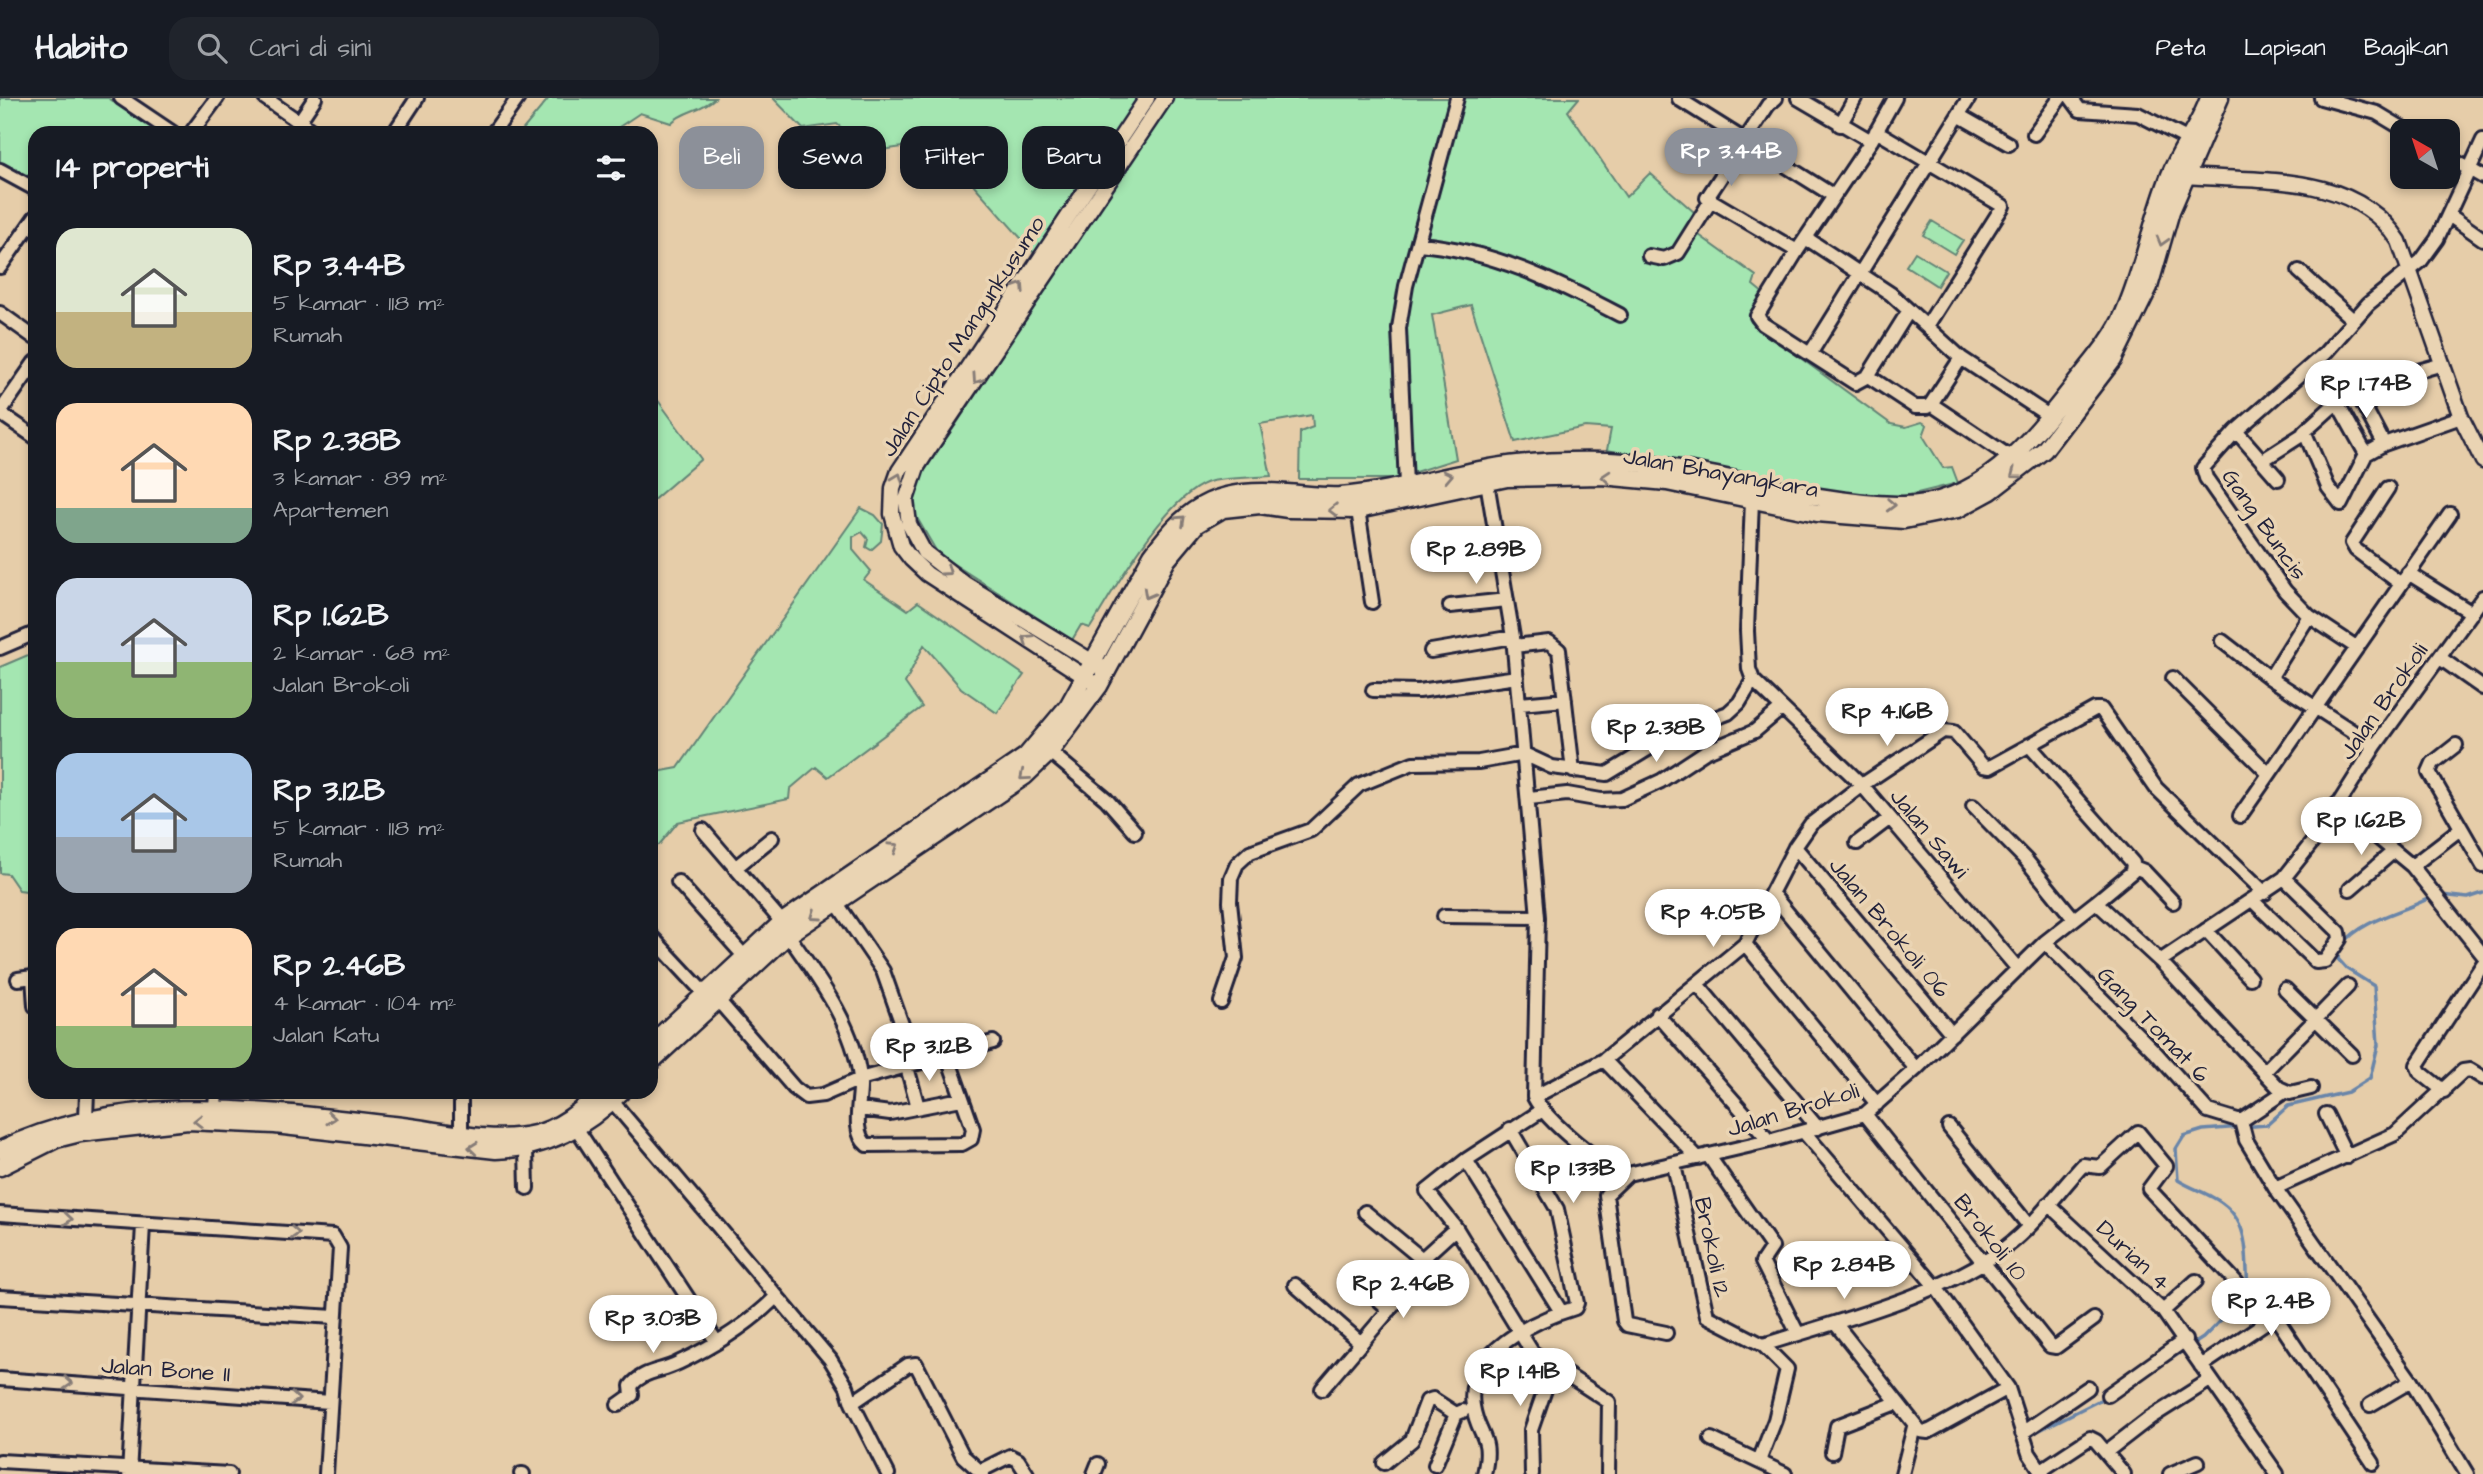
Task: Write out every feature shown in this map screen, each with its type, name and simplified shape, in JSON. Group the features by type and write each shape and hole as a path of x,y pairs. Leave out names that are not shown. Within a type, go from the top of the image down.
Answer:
{"main road":[{"path":"2178,174 2187,139 2209,98"},
{"path":"2178,174 2220,98"},
{"name":"Jalan Bhayangkara","path":"1818,505 1920,505 1957,492 2013,459 2056,421 2077,395 2125,312 2178,174"},
{"name":"Jalan Bhayangkara","path":"1099,664 1152,555 1181,519 1196,507 1235,492 1334,496 1367,494 1523,463 1612,461 1650,465 1782,499 1904,520 1958,509 2016,474 2044,450 2056,421"},
{"name":"Jalan Bhayangkara","path":"1099,664 1167,560 1197,524 1213,512 1251,505 1288,509 1358,510 1487,482 1556,475 1668,482 1752,500 1782,499"},
{"path":"658,1054 744,956 871,870 1026,755 1068,706 1084,677 1099,664"},
{"path":"658,1032 710,996 785,929 836,902 871,870 993,799 1025,776 1050,752 1099,686 1099,664"},
{"path":"163,1116 215,1100 461,1133 516,1137 556,1126 605,1099"},
{"path":"0,1150 34,1135 86,1118 163,1116 496,1150 526,1149 578,1129 608,1099"},
{"path":"0,1167 55,1139 139,1118"}],"street":[{"path":"121,98 163,126"},
{"path":"196,126 217,98"},
{"path":"265,98 305,126"},
{"path":"299,122 315,98"},
{"path":"399,126 417,98"},
{"path":"498,126 518,98"},
{"name":"Jalan Cipto Mangunkusumo","path":"1099,686 927,574 901,546 892,514 894,488 899,471 1147,98"},
{"name":"Jalan Cipto Mangunkusumo","path":"1099,664 938,565 915,539 909,524 906,500 917,467 1165,98"},
{"path":"1406,485 1399,328 1406,286 1457,98"},
{"path":"1776,98 1745,139 1707,198 1797,251"},
{"path":"1798,98 1840,125 1873,136 2003,206 1927,326"},
{"path":"1840,125 1854,98"},
{"path":"1895,98 1757,316 1763,324 1855,383 1868,376 1908,312"},
{"path":"1810,354 1969,98"},
{"path":"2321,98 2377,113 2390,121"},
{"path":"1679,99 1834,196"},
{"path":"2034,134 2066,99 2086,112 2138,114 2187,139"},
{"path":"1960,116 2009,144"},
{"name":"Gang Buncis","path":"2356,647 2309,616 2270,573 2203,473 2205,465 2236,431 2325,353 2353,320 2409,273 2429,251 2449,215 2483,140"},
{"path":"2460,164 2483,177"},
{"path":"0,170 28,185"},
{"path":"2178,174 2335,191 2356,200 2392,231 2461,417 2483,461"},
{"path":"1649,256 1664,259 1678,253 1710,202"},
{"path":"2449,215 2483,239"},
{"path":"1066,218 1080,227"},
{"path":"0,267 28,227"},
{"path":"1806,238 1860,272 1927,326 1961,358 2056,421"},
{"path":"1419,244 1440,246 1548,278 1620,315"},
{"path":"2300,271 2353,320"},
{"path":"0,313 28,333"},
{"path":"1931,404 1961,358"},
{"path":"2393,378 2443,364"},
{"path":"28,372 0,412 28,433"},
{"path":"1868,376 1915,407 1931,404 2013,459"},
{"path":"2263,460 2304,432 2356,388 2384,444"},
{"path":"2337,402 2366,454"},
{"path":"2304,432 2328,487 2341,504 2366,454 2384,444 2461,417"},
{"path":"2236,431 2278,479"},
{"path":"1487,482 1514,641 1529,794 1538,917 1534,1097 1541,1111 1613,1169 1628,1174 1606,1195 1624,1321 1627,1325 1666,1333"},
{"path":"2388,488 2352,543 2356,550 2472,612"},
{"path":"1221,1002 1236,958 1230,902 1231,878 1241,859 1258,848 1311,830 1351,791 1400,766 1422,761 1479,762 1524,754 1552,767 1573,771 1613,772 1671,735 1728,713 1739,703 1755,683 1749,669 1747,631 1752,500"},
{"path":"1358,510 1372,602"},
{"path":"2240,816 2450,514"},
{"name":"Jalan Brokoli","path":"2160,961 2284,878 2483,597"},
{"path":"1450,606 1507,600"},
{"path":"2270,678 2309,616"},
{"path":"0,648 28,636"},
{"path":"1432,651 1514,641 1549,642 1557,646 1573,771"},
{"path":"2222,641 2270,678 2375,746"},
{"path":"2440,658 2483,688"},
{"path":"1373,690 1419,691 1517,677"},
{"path":"2173,678 2269,774"},
{"name":"Jalan Sawi","path":"1755,683 1862,785 2018,969"},
{"path":"1520,704 1565,700"},
{"path":"1529,794 1622,799 1653,786 1705,752 1755,731 1777,705"},
{"path":"1534,1097 1604,1060 1745,944 1795,847 1811,824 1862,785 1943,731 1954,732 1987,767 2095,709 2101,709 2156,788 2265,893"},
{"path":"2029,745 2134,867 2144,871 2173,902"},
{"path":"2456,746 2429,769 2483,866"},
{"path":"1050,752 1106,799 1135,832"},
{"path":"2337,804 2412,866 2483,955"},
{"path":"1973,807 2026,860 2074,919"},
{"path":"1857,843 1890,818"},
{"path":"2412,866 2460,829"},
{"path":"703,830 785,929 817,977 849,1035 860,1079 859,1134 867,1145 962,1144 971,1139 973,1129 947,1055"},
{"path":"735,868 772,838"},
{"name":"Jalan Brokoli 06","path":"1795,847 1952,1034"},
{"path":"2350,889 2394,851"},
{"name":"Jalan Brokoli","path":"1628,1174 1769,1141 1865,1114 1916,1069 2045,942 2096,902 2134,867"},
{"path":"2253,901 2316,962 2323,962 2340,939 2339,932 2284,878"},
{"path":"678,883 744,956"},
{"path":"1772,894 1916,1069"},
{"path":"836,902 883,971 905,1033"},
{"path":"2096,902 2160,961 2284,1092"},
{"path":"1444,915 1538,917"},
{"path":"2206,930 2250,978"},
{"name":"Gang Tomat 6","path":"2045,942 2156,1053 2208,1111 2242,1125"},
{"path":"658,943 800,1094 806,1097 822,1095 860,1079 993,1042"},
{"path":"1745,944 1877,1104"},
{"path":"2444,1091 2420,1072 2417,1065 2483,964"},
{"path":"18,979 28,978"},
{"path":"1697,984 1818,1128"},
{"path":"2264,1072 2348,986"},
{"path":"2286,989 2352,1055"},
{"path":"1657,1014 1769,1141"},
{"path":"1604,1060 1703,1156 1772,1247 1762,1262 1798,1334"},
{"path":"906,1067 918,1107"},
{"path":"2275,1188 2395,1134 2466,1070 2483,1078"},
{"path":"2311,1088 2284,1092 2242,1125 2275,1188 2411,1381 2467,1474"},
{"path":"86,1118 87,1099"},
{"path":"461,1099 461,1133"},
{"path":"615,1099 776,1297 830,1359 847,1387 852,1403 888,1474"},
{"path":"860,1109 890,1113 961,1099"},
{"path":"1541,1111 1510,1129 1427,1191 1456,1228 1529,1345 1557,1368 1609,1402 1608,1474"},
{"name":"Brokoli 10","path":"1865,1114 1985,1261 2050,1346 2056,1347 2094,1319"},
{"path":"2326,1114 2347,1157"},
{"path":"1949,1127 2029,1226"},
{"path":"578,1129 716,1340"},
{"path":"1484,1474 1488,1446 1473,1407 1472,1395 1485,1361 1496,1348 1529,1345 1560,1310 1572,1309 1577,1304 1559,1216 1510,1129"},
{"path":"1804,1132 1935,1286 2008,1388 2029,1453 2040,1470 2087,1439 2093,1439 2124,1474"},
{"path":"1759,1461 1774,1420 1787,1369 1763,1345 1935,1286 1985,1261 2029,1226 2083,1165 2101,1167 2140,1132 2166,1166 2149,1189 2237,1283"},
{"path":"526,1149 527,1188"},
{"path":"1466,1160 1560,1310"},
{"name":"Brokoli 12","path":"1674,1165 1706,1313 1709,1319 1763,1345"},
{"name":"Durian 4","path":"2048,1204 2163,1311 2277,1474"},
{"path":"1365,1212 1422,1259"},
{"path":"0,1214 333,1236 340,1248 326,1474"},
{"path":"130,1471 143,1225"},
{"path":"1322,1388 1390,1310 1421,1270 1422,1259 1456,1228"},
{"path":"1354,1277 1390,1310"},
{"path":"2163,1311 2196,1281"},
{"path":"1295,1286 1361,1343"},
{"path":"2258,1289 2373,1463"},
{"path":"0,1297 335,1317"},
{"path":"618,1405 632,1395 631,1386 639,1375 678,1363 746,1326 776,1297"},
{"path":"2201,1366 2275,1316"},
{"path":"1835,1322 1914,1427 1927,1432 2008,1388"},
{"path":"2108,1395 2187,1344"},
{"path":"852,1403 908,1365 916,1364 963,1456 981,1472 1010,1456 1018,1460 1027,1474"},
{"path":"1532,1474 1531,1430 1550,1375 1557,1368"},
{"name":"Jalan Bone II","path":"0,1379 330,1402"},
{"path":"2106,1452 2158,1412 2210,1380"},
{"path":"2370,1405 2411,1381"},
{"path":"2022,1433 2088,1388"},
{"path":"1384,1463 1412,1440 1427,1401 1433,1399 1456,1414"},
{"path":"1832,1452 1837,1426 1896,1403"},
{"path":"1435,1465 1456,1414 1473,1407"},
{"path":"1902,1474 1914,1427"},
{"path":"1711,1439 1785,1474"},
{"path":"0,1461 130,1471 229,1474"},
{"path":"2170,1474 2197,1462"}],"green space":[{"path":"0,98 108,98 153,126 28,126 28,179 0,164"},
{"path":"549,98 715,98 671,123 640,113 620,126 526,126"},
{"path":"773,98 1142,98 1122,126 1022,126 1022,189 1079,189 1034,253 977,189 1008,189 1008,126 900,126 900,147 886,149 886,126 800,126"},
{"path":"1171,98 1579,98 1568,111 1626,197 1650,173 1694,212 1689,223 1699,235 1756,276 1753,285 1764,294 1750,317 1751,322 1891,424 1906,427 1922,422 1927,425 1923,436 1943,468 1952,467 1958,483 1893,499 1836,494 1607,450 1611,429 1585,427 1515,442 1471,305 1432,315 1456,459 1393,479 1299,479 1300,432 1313,427 1312,415 1260,424 1271,476 1212,481 1195,489 1178,503 1144,544 1090,628 1081,625 1072,640 938,554 913,511 912,486 955,426 1111,189 1125,189 1125,168"},
{"path":"1932,221 1963,240 1954,254 1923,235"},
{"path":"1915,252 1946,271 1937,286 1906,266"},
{"path":"658,401 701,459 658,496"},
{"path":"861,508 875,515 883,524 881,541 871,550 866,547 868,539 862,532 853,537 853,550 871,571 864,580 908,610 918,602 1024,675 997,713 961,688 924,645 905,683 922,707 828,777 816,767 790,789 789,799 678,822 658,845 658,772 678,768"},
{"path":"28,655 28,891 19,890 8,874 0,873 0,667"}],"waterway":[{"path":"2441,895 2468,898 2483,893"},
{"path":"2343,944 2373,922 2431,897"},
{"path":"2149,1373 2203,1338 2248,1292 2244,1238 2234,1215 2225,1205 2178,1180 2176,1149 2184,1136 2203,1130 2267,1125 2288,1106 2348,1092 2370,1078 2378,1045 2374,986 2347,969 2338,959 2339,950"},
{"path":"2028,1436 2106,1397"}]}
